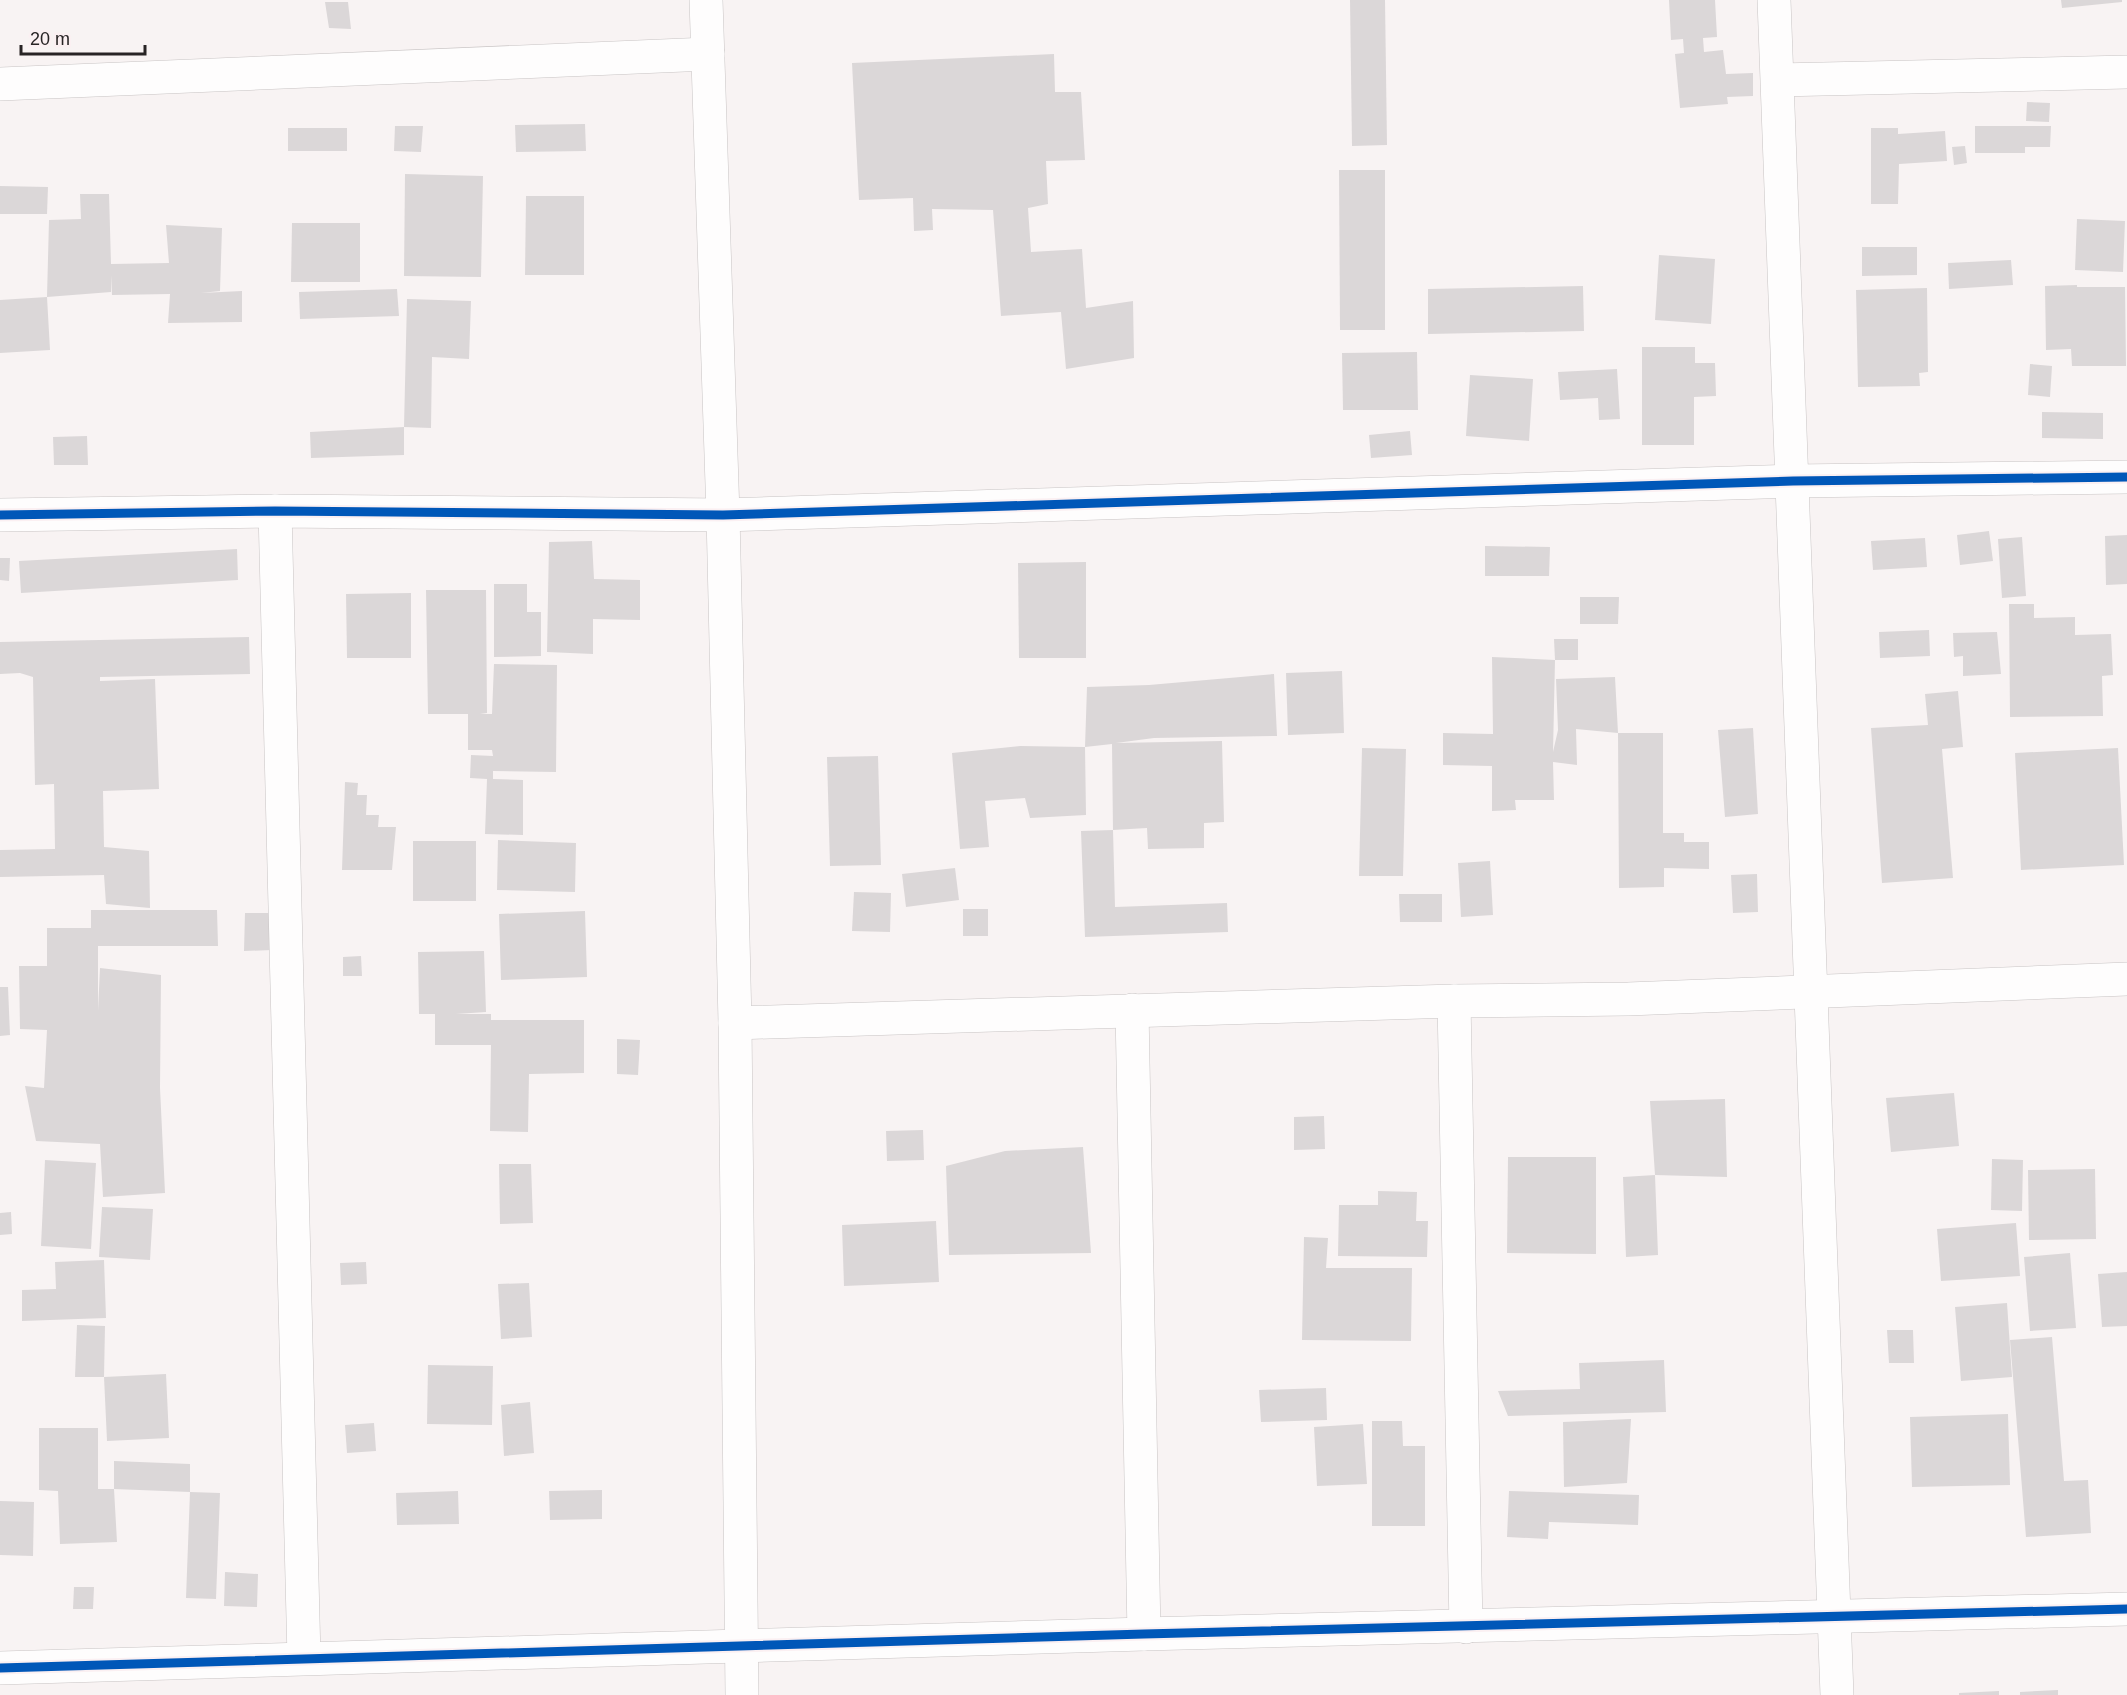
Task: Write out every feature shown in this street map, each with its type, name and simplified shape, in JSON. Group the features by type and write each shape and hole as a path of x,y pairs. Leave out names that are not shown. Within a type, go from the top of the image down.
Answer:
{"street":[{"path":"706,0 723,515 735,1023 742,1695"},
{"path":"1774,0 1837,1695"},
{"path":"0,84 708,54"},
{"path":"1778,80 2127,72"},
{"path":"0,515 275,511 723,515 1792,481 2127,477"},
{"path":"275,511 304,1658"},
{"path":"735,1023 1454,1001 1628,999 2127,979"},
{"path":"1454,1001 1466,1627"},
{"path":"1132,1010 1144,1634"},
{"path":"0,1668 1144,1634 2127,1609"}],"building":[{"path":"1350,0 1385,0 1387,145 1352,146"},
{"path":"1669,0 1715,0 1717,37 1703,38 1704,52 1723,50 1726,74 1753,73 1753,96 1727,97 1728,104 1680,108 1675,54 1684,53 1683,39 1671,40"},
{"path":"2061,0 2122,0 2122,2 2062,8"},
{"path":"325,2 348,2 351,29 329,28"},
{"path":"1054,54 1055,92 1081,92 1085,160 1046,161 1048,204 1028,208 1031,252 1082,249 1086,308 1133,301 1134,358 1066,369 1061,312 1001,316 993,210 932,209 933,230 914,231 913,198 859,200 852,63"},
{"path":"2027,102 2050,103 2049,122 2026,121"},
{"path":"585,124 586,151 516,152 515,125"},
{"path":"395,126 423,126 421,152 394,151"},
{"path":"1975,126 2051,126 2050,147 2025,147 2025,153 1975,153"},
{"path":"288,128 347,128 347,151 288,151"},
{"path":"1871,128 1898,128 1898,134 1945,131 1947,161 1899,164 1898,204 1871,204"},
{"path":"1965,146 1967,163 1954,165 1952,147"},
{"path":"1339,170 1385,170 1385,330 1340,330"},
{"path":"405,174 483,176 481,277 404,276"},
{"path":"0,186 48,187 47,214 0,214"},
{"path":"80,194 109,194 111,264 169,263 166,225 222,228 220,291 201,293 242,291 242,322 168,323 170,294 112,295 111,275 111,292 47,297 49,220 81,219"},
{"path":"526,196 584,196 584,275 525,275"},
{"path":"2077,219 2125,221 2123,272 2075,270"},
{"path":"292,223 360,223 360,282 291,282"},
{"path":"1862,247 1917,247 1917,275 1862,276"},
{"path":"1659,255 1715,259 1711,324 1655,320"},
{"path":"2011,260 2013,285 1949,289 1948,263"},
{"path":"2077,285 2077,287 2125,287 2126,366 2072,366 2071,349 2046,350 2045,286"},
{"path":"1583,286 1584,331 1428,334 1428,289"},
{"path":"1927,288 1928,372 1919,373 1920,386 1858,387 1856,290"},
{"path":"397,289 399,316 300,319 299,292"},
{"path":"47,297 50,350 0,353 0,300"},
{"path":"407,299 471,301 469,359 432,357 431,428 404,427"},
{"path":"1642,347 1695,347 1695,363 1715,363 1716,396 1694,397 1694,445 1642,445"},
{"path":"1417,352 1418,410 1343,410 1342,353"},
{"path":"2030,364 2052,366 2050,397 2028,395"},
{"path":"1617,369 1620,419 1599,420 1598,398 1560,400 1558,372"},
{"path":"1470,375 1533,379 1529,441 1466,436"},
{"path":"2042,412 2103,413 2103,439 2042,438"},
{"path":"404,427 404,455 311,458 310,432"},
{"path":"1410,431 1412,455 1371,458 1369,435"},
{"path":"87,436 88,465 54,465 53,437"},
{"path":"1989,531 1993,561 1960,565 1957,535"},
{"path":"2127,535 2127,584 2106,585 2105,536"},
{"path":"2022,537 2026,596 2002,598 1998,539"},
{"path":"1925,538 1927,567 1873,570 1871,541"},
{"path":"592,541 594,579 640,580 640,620 593,619 593,654 547,652 549,542"},
{"path":"1485,546 1550,547 1549,576 1485,576"},
{"path":"237,549 238,580 21,593 19,561"},
{"path":"0,558 10,558 9,581 0,580"},
{"path":"1086,562 1086,658 1019,658 1018,563"},
{"path":"494,584 527,584 527,612 541,612 541,656 494,657"},
{"path":"426,590 486,590 487,713 480,714 492,714 494,664 557,665 556,772 493,771 493,779 523,780 523,835 485,834 487,779 470,778 471,755 493,756 492,750 468,750 468,714 428,714"},
{"path":"411,593 411,658 347,658 346,594"},
{"path":"1580,597 1619,597 1618,624 1580,624"},
{"path":"2009,604 2034,604 2034,618 2075,617 2075,635 2111,634 2113,675 2102,676 2103,716 2010,717"},
{"path":"1929,630 1930,656 1880,658 1879,632"},
{"path":"1997,632 2001,674 1963,676 1963,656 1954,657 1953,633"},
{"path":"249,637 250,674 100,677 100,681 155,679 159,789 103,791 104,847 149,851 150,908 106,904 104,875 0,877 0,850 55,849 54,784 35,785 33,677 20,673 0,674 0,642"},
{"path":"1554,639 1578,639 1578,660 1555,660"},
{"path":"1492,657 1555,660 1553,752 1558,730 1556,679 1615,677 1618,733 1576,729 1577,765 1553,762 1554,800 1515,800 1516,810 1492,811 1492,766 1443,765 1443,733 1493,734"},
{"path":"1342,671 1344,733 1288,735 1286,673"},
{"path":"1274,674 1277,736 1154,738 1116,743 1222,741 1224,822 1204,823 1204,848 1148,849 1147,828 1113,830 1112,744 1085,747 1087,687 1149,685"},
{"path":"1958,691 1963,747 1942,749 1953,878 1882,883 1871,728 1928,725 1925,694"},
{"path":"1753,728 1758,814 1725,817 1718,730"},
{"path":"1618,733 1663,733 1663,833 1684,833 1684,842 1709,842 1709,869 1664,868 1664,887 1619,888"},
{"path":"1020,746 1085,747 1086,815 1030,818 1025,798 985,801 989,847 960,849 952,753"},
{"path":"1362,748 1406,749 1403,876 1359,876"},
{"path":"2118,748 2124,865 2021,870 2015,753"},
{"path":"878,756 881,865 830,866 827,757"},
{"path":"345,782 358,783 357,795 367,795 366,815 379,815 378,827 396,827 392,870 342,870"},
{"path":"1113,830 1115,907 1227,903 1228,932 1085,937 1081,831"},
{"path":"498,840 576,843 575,892 497,890"},
{"path":"413,841 476,841 476,901 413,901"},
{"path":"1490,861 1493,915 1461,917 1458,863"},
{"path":"955,868 959,900 906,907 902,874"},
{"path":"1757,874 1758,912 1733,913 1731,875"},
{"path":"854,892 891,893 890,932 852,931"},
{"path":"1399,894 1442,894 1442,922 1400,922"},
{"path":"963,909 988,909 988,936 963,936"},
{"path":"91,910 217,910 218,946 98,946 98,1011 100,968 161,975 160,1088 165,1193 103,1197 100,1144 36,1141 25,1086 44,1088 47,1030 20,1029 19,966 47,966 47,928 91,928"},
{"path":"585,911 587,977 501,980 499,914"},
{"path":"245,913 272,913 272,950 244,951"},
{"path":"484,951 486,1012 456,1014 491,1014 491,1020 584,1020 584,1073 529,1074 528,1132 490,1131 491,1045 435,1045 435,1014 419,1014 418,952"},
{"path":"361,956 362,976 343,976 343,957"},
{"path":"0,987 8,987 10,1035 0,1036"},
{"path":"617,1039 640,1040 638,1075 617,1074"},
{"path":"1954,1093 1959,1146 1891,1152 1886,1098"},
{"path":"1725,1099 1727,1177 1655,1175 1650,1101"},
{"path":"1324,1116 1325,1149 1294,1150 1294,1117"},
{"path":"923,1130 924,1160 887,1161 886,1131"},
{"path":"1083,1147 1091,1253 949,1255 946,1166 1005,1151"},
{"path":"1508,1157 1596,1157 1596,1254 1507,1253"},
{"path":"1992,1159 2023,1160 2022,1211 1991,1210"},
{"path":"45,1160 96,1163 91,1249 41,1246"},
{"path":"499,1164 531,1164 533,1223 500,1224"},
{"path":"2095,1169 2096,1239 2029,1240 2028,1170"},
{"path":"1655,1175 1658,1255 1626,1257 1623,1177"},
{"path":"1378,1191 1417,1192 1416,1221 1428,1221 1427,1257 1338,1256 1339,1205 1378,1205"},
{"path":"102,1207 153,1209 150,1260 99,1257"},
{"path":"11,1212 12,1234 0,1235 0,1213"},
{"path":"936,1221 939,1282 844,1286 842,1225"},
{"path":"2016,1223 2020,1276 1941,1281 1937,1229"},
{"path":"1304,1237 1328,1238 1326,1268 1412,1268 1411,1341 1302,1340"},
{"path":"2070,1253 2076,1328 2030,1331 2024,1257"},
{"path":"104,1260 106,1318 22,1321 22,1290 56,1289 55,1262"},
{"path":"366,1262 367,1284 341,1285 340,1263"},
{"path":"2127,1272 2127,1326 2102,1327 2098,1274"},
{"path":"529,1283 532,1337 501,1339 498,1284"},
{"path":"2007,1303 2012,1377 1961,1381 1955,1307"},
{"path":"77,1325 105,1326 104,1377 75,1377"},
{"path":"1887,1330 1913,1330 1914,1363 1889,1363"},
{"path":"2052,1337 2064,1481 2088,1480 2091,1533 2026,1537 2010,1340"},
{"path":"1664,1360 1666,1412 1508,1416 1498,1391 1580,1389 1579,1363"},
{"path":"428,1365 493,1366 492,1425 427,1424"},
{"path":"166,1374 169,1438 107,1441 104,1377"},
{"path":"1326,1388 1327,1420 1261,1422 1259,1390"},
{"path":"530,1402 534,1453 504,1456 501,1405"},
{"path":"2008,1414 2010,1485 1912,1487 1910,1417"},
{"path":"1631,1419 1627,1483 1564,1487 1563,1422"},
{"path":"1372,1421 1402,1421 1403,1446 1425,1446 1425,1526 1372,1526"},
{"path":"374,1423 376,1451 347,1453 345,1425"},
{"path":"1363,1424 1367,1484 1317,1486 1314,1427"},
{"path":"39,1428 98,1428 98,1489 114,1489 117,1542 60,1544 58,1491 39,1490"},
{"path":"114,1461 190,1464 190,1492 114,1489"},
{"path":"602,1490 602,1519 550,1520 549,1491"},
{"path":"458,1491 459,1524 397,1525 396,1493"},
{"path":"1509,1491 1639,1495 1638,1525 1549,1522 1548,1539 1507,1537"},
{"path":"190,1492 220,1493 216,1599 186,1598"},
{"path":"0,1501 34,1502 33,1556 0,1555"},
{"path":"225,1572 258,1574 257,1607 224,1606"},
{"path":"74,1587 94,1587 93,1609 73,1609"},
{"path":"2058,1690 2058,1695 2020,1695 2020,1692"},
{"path":"1999,1691 1999,1695 1959,1695 1959,1693"}],"cycle path":[{"path":"0,515 275,511 723,515 1793,481 2127,477"},
{"path":"0,1668 1144,1634 2127,1609"}]}
